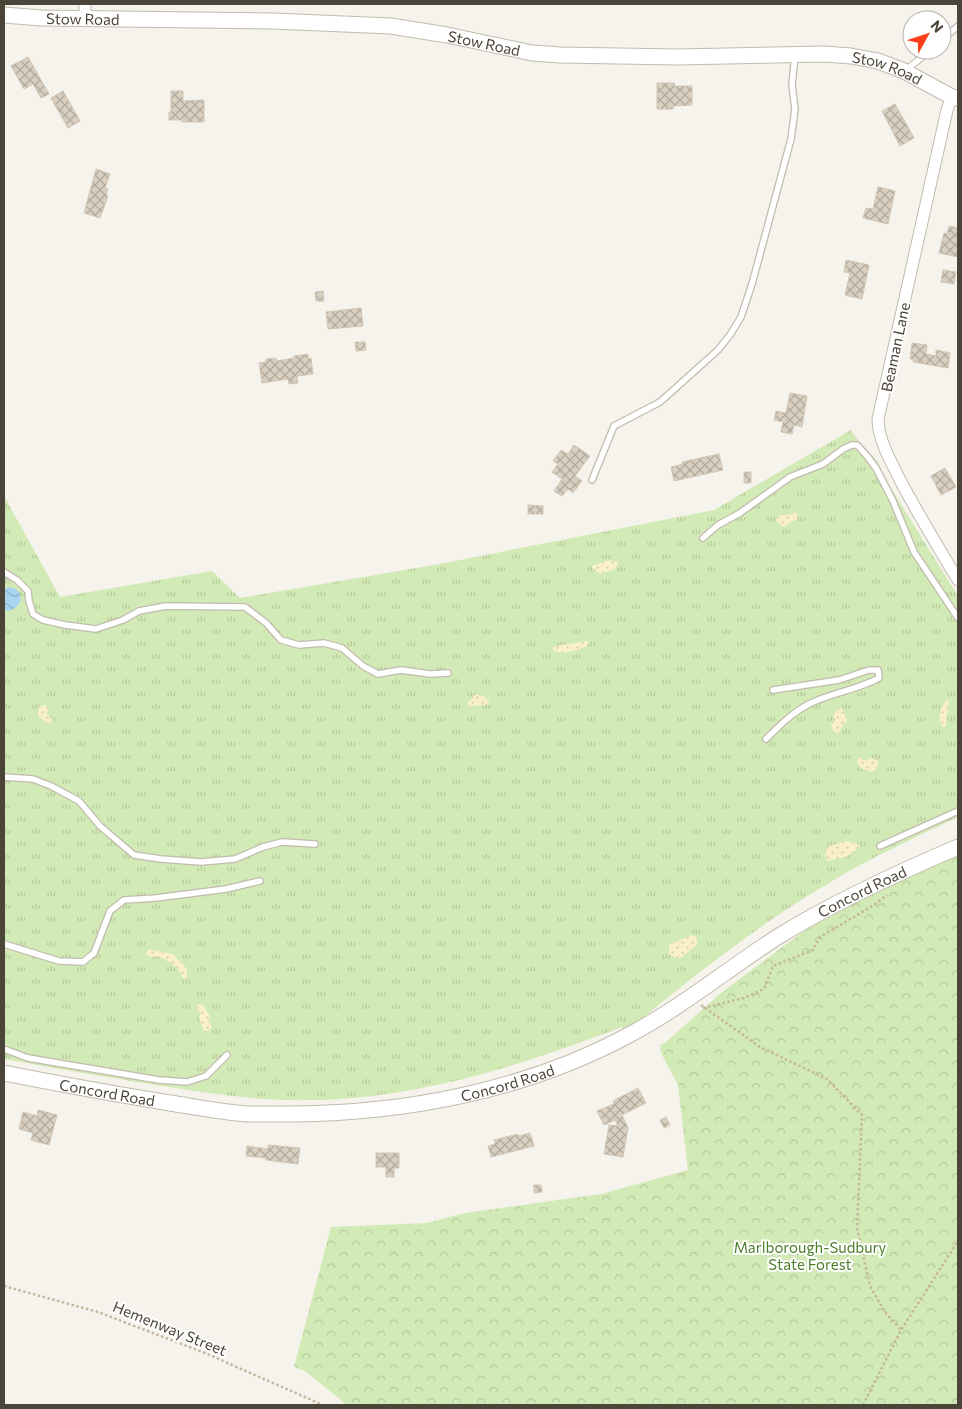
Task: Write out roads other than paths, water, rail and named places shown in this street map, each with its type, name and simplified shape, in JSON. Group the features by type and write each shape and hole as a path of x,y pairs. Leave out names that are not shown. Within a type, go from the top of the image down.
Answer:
{"street":[{"name":"Stow Road","path":"4,15 41,18 85,11 391,26 447,35 532,53 560,55 676,57 851,56 878,61 904,71 955,98"},
{"name":"Beaman Lane","path":"955,98 947,110 878,419 878,429 891,462 921,520 958,580"},
{"name":"Concord Road","path":"4,1073 94,1090 247,1114 334,1113 425,1104 496,1087 578,1059 631,1034 801,923 878,884 958,847"}],"lane":[{"path":"592,480 614,426 660,402 718,350 741,317 752,284 791,139 795,109 792,86 795,55"},
{"path":"904,71 918,60"},
{"path":"703,538 718,524 740,513 790,477 823,464 843,449 857,445 876,468 914,552 958,618"},
{"path":"4,572 16,580 28,592 33,614 43,620 96,629 123,620 139,612 166,606 245,607 266,623 281,640 300,645 324,643 342,648 364,666 378,674 401,670 430,674 448,674"},
{"path":"766,739 788,717 809,704 865,686 879,678 878,670 869,670 839,680 773,690"},
{"path":"4,777 33,780 80,801 100,826 134,855 201,862 235,858 282,842 315,844"},
{"path":"880,846 958,811"},
{"path":"4,944 59,961 83,962 94,953 110,911 124,900 226,889 260,881"},
{"path":"4,1049 28,1058 159,1080 187,1082 206,1076 228,1055"}],"water":[{"path":"8,587 18,591 21,599 16,607 6,611 4,609 4,589"}],"park label":[{"name":"Marlborough-Sudbury State Forest","path":"810,1256"}]}
